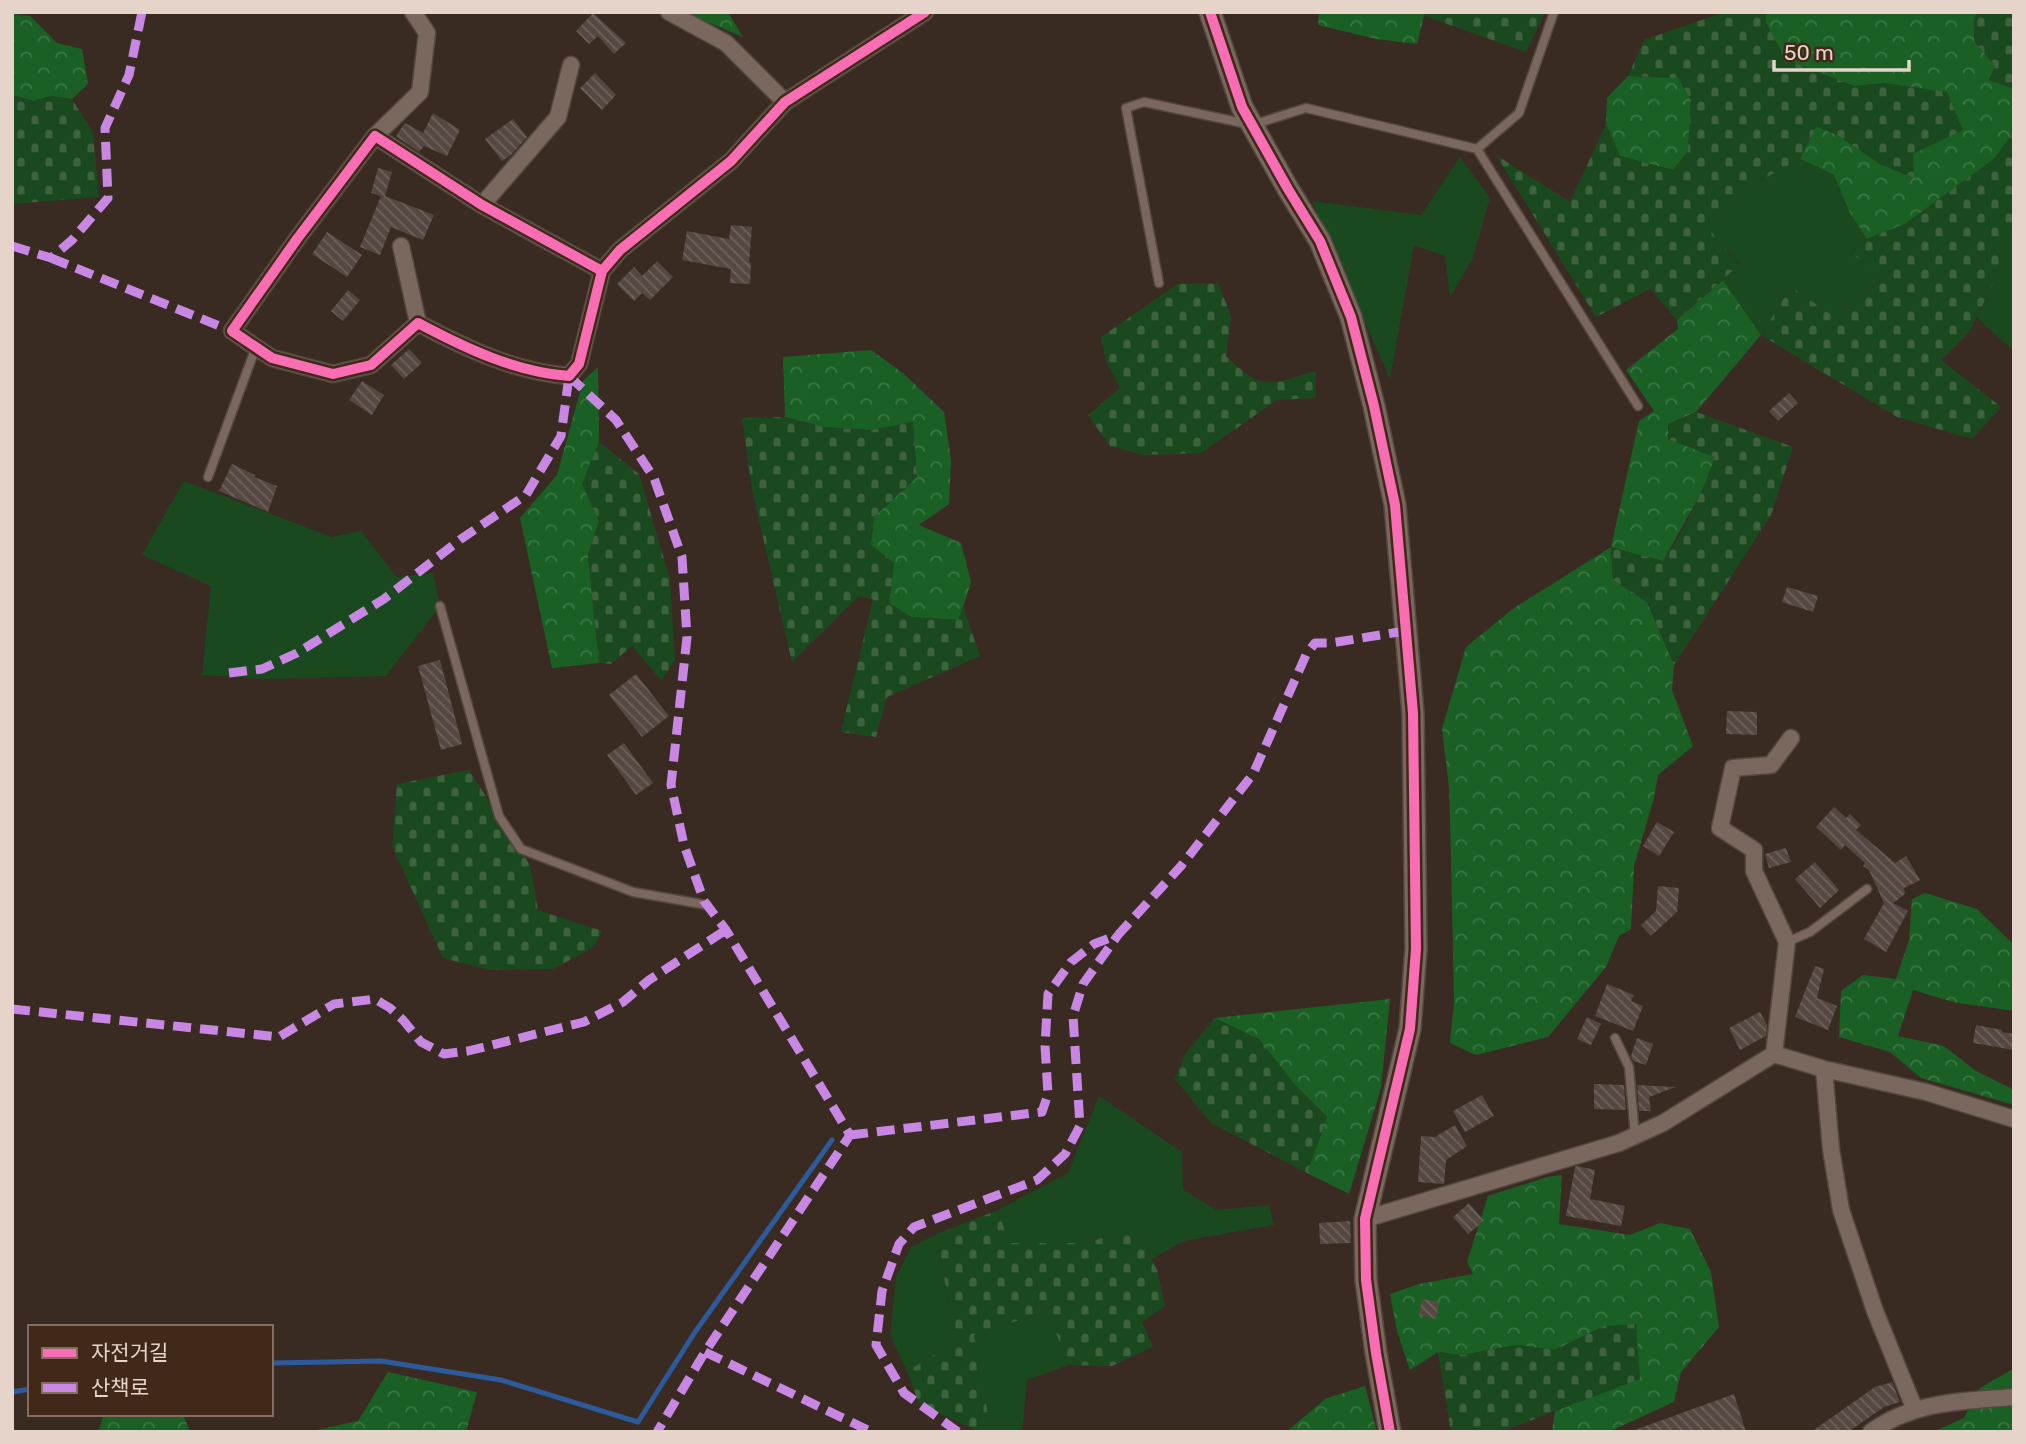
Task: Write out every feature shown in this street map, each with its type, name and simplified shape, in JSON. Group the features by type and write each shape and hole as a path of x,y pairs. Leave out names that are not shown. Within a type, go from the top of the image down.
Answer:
{"street":[{"path":"413,12 427,33 420,92 375,136 232,331 272,358 333,374 371,365 418,324"},
{"path":"669,12 726,43 785,102"},
{"path":"418,324 467,349 542,374 569,376 579,364 602,271 620,250 731,161 785,102 925,12"},
{"path":"1210,12 1242,107 1321,241 1350,317 1374,405 1395,505 1413,713 1416,949 1410,1029 1364,1219 1366,1280 1390,1432"},
{"path":"482,205 544,137 558,117 571,65"},
{"path":"375,136 482,205 602,271"},
{"path":"401,246 418,324"},
{"path":"1774,1054 1787,942 1754,871 1754,850 1720,828 1733,768 1771,765 1791,738"},
{"path":"1364,1219 1619,1143 1663,1123 1774,1054 1824,1069 1926,1092 2014,1119"},
{"path":"1824,1069 1840,1210 1875,1311 1915,1410"},
{"path":"1871,1432 1915,1410 1936,1403 2014,1397"}],"lane":[{"path":"1477,149 1519,113 1554,12"},
{"path":"1159,283 1126,108 1144,102 1252,125 1306,108 1477,149 1639,405"},
{"path":"208,477 256,347"},
{"path":"440,606 499,816 521,849 633,892 707,905"},
{"path":"1787,942 1810,932 1867,889"},
{"path":"1615,1038 1629,1068 1635,1136"}],"green space":[{"path":"688,12 728,12 743,37 693,16"},
{"path":"1319,12 1425,12 1417,44 1376,39 1318,25"},
{"path":"1425,12 1545,12 1526,52 1424,16"},
{"path":"1725,12 1766,12 1766,23 1786,60 1854,86 1885,83 1947,92 1963,130 1913,154 1914,178 1880,164 1839,136 1817,126 1800,159 1753,185 1710,230 1739,265 1677,320 1650,289 1596,317 1496,155 1570,202 1606,124 1620,156 1673,170 1688,151 1691,100 1678,78 1628,76 1644,40"},
{"path":"1766,12 1979,12 1974,18 1974,41 1995,66 1989,80 2014,89 2013,133 1994,159 1905,224 1867,239 1850,213 1834,175 1800,159 1816,126 1839,136 1880,164 1914,178 1912,154 1885,83 1854,86 1786,60 1766,23"},
{"path":"1979,12 2014,12 2014,89 1989,80 1995,66 1974,41 1974,18"},
{"path":"12,14 30,16 57,43 82,49 88,84 72,99 51,96 33,101 12,95"},
{"path":"1628,76 1678,78 1691,100 1688,151 1673,170 1620,156 1606,124 1607,98"},
{"path":"12,95 33,101 51,96 72,99 93,133 99,197 12,204"},
{"path":"2014,118 2014,224 2011,226 1994,282 1970,331 1941,360 2001,407 1972,439 1897,417 1761,335 1791,287 1833,316 1882,280 1851,252 1867,239 1905,224 1994,159 2013,133"},
{"path":"1460,157 1490,198 1472,260 1450,297 1445,256 1414,245 1390,379 1312,201 1421,215"},
{"path":"1800,159 1834,175 1850,213 1867,239 1851,252 1883,279 1833,316 1791,287 1761,335 1723,280 1739,264 1710,230 1753,185"},
{"path":"2011,226 2014,230 2014,351 1977,318 1994,282"},
{"path":"1723,280 1761,335 1696,412 1668,424 1668,439 1715,457 1703,490 1663,561 1611,548 1613,580 1647,602 1674,665 1672,690 1693,746 1658,775 1634,866 1631,929 1619,936 1606,967 1548,1037 1476,1055 1450,1043 1454,1002 1451,858 1449,787 1442,729 1466,647 1514,608 1611,547 1639,421 1654,411 1626,370 1678,329 1677,320"},
{"path":"1218,283 1231,316 1226,356 1249,376 1267,382 1287,380 1316,371 1315,398 1277,400 1201,453 1143,455 1110,446 1088,415 1120,388 1106,361 1101,337 1178,284"},
{"path":"871,350 904,374 944,412 951,460 949,504 919,525 961,543 971,582 959,620 911,617 889,603 894,563 871,545 874,517 917,477 913,422 871,430 823,427 785,417 783,357"},
{"path":"598,367 599,442 582,484 599,521 588,555 599,663 552,668 520,518 557,475 583,381"},
{"path":"1696,412 1793,447 1771,515 1674,665 1647,602 1613,580 1611,547 1663,561 1671,549 1693,510 1715,457 1668,439 1668,424"},
{"path":"785,417 823,427 871,430 913,422 917,477 874,517 871,545 894,563 889,603 911,617 958,620 963,606 980,656 887,697 876,737 841,732 873,599 858,597 792,662 752,490 742,418"},
{"path":"599,442 639,474 670,579 675,661 661,680 632,646 611,664 599,663 588,555 599,521 582,484"},
{"path":"184,481 332,537 361,531 397,577 433,573 440,606 386,676 267,679 202,675 211,586 142,555"},
{"path":"469,770 530,865 538,910 602,931 594,947 553,969 489,970 443,958 392,846 397,784"},
{"path":"1925,893 1977,909 2014,945 2014,1011 1953,1002 1913,990 1898,1036 1944,1046 1976,1071 2014,1090 2014,1105 1921,1078 1890,1052 1839,1037 1841,991 1863,975 1896,979 1909,940 1912,899"},
{"path":"1390,999 1381,1088 1349,1194 1307,1173 1327,1117 1296,1086 1215,1018"},
{"path":"1215,1018 1259,1039 1296,1086 1327,1118 1307,1173 1211,1123 1175,1079 1186,1053"},
{"path":"1099,1096 1182,1152 1183,1190 1217,1210 1269,1205 1274,1225 1184,1241 1152,1259 1135,1227 1087,1243 1009,1243 998,1210 1068,1173"},
{"path":"1562,1175 1559,1224 1630,1235 1660,1223 1690,1229 1711,1272 1719,1327 1681,1372 1674,1402 1608,1432 1552,1432 1555,1411 1639,1379 1604,1326 1555,1350 1516,1345 1462,1355 1438,1352 1410,1370 1397,1331 1390,1294 1419,1284 1473,1274 1467,1262 1488,1196 1547,1177"},
{"path":"998,1210 1009,1243 1087,1243 1135,1227 1157,1270 1165,1306 1142,1322 1153,1347 1112,1366 1069,1365 1047,1311 974,1335 991,1432 980,1432 919,1404 907,1371 955,1342 937,1234"},
{"path":"937,1234 955,1342 907,1371 890,1335 896,1278 911,1247"},
{"path":"1048,1311 1069,1365 1027,1380 1022,1432 991,1432 973,1335"},
{"path":"1636,1324 1640,1379 1500,1432 1451,1432 1438,1352 1463,1355 1516,1345 1555,1350 1604,1326"},
{"path":"2014,1370 2014,1432 1933,1432 1964,1418 1980,1388"},
{"path":"388,1372 477,1392 466,1432 308,1432 358,1421"},
{"path":"1365,1386 1377,1432 1286,1432 1325,1399"},
{"path":"103,1416 184,1416 190,1432 98,1432"}],"building":[{"path":"593,13 626,43 614,54 598,36 589,44 576,31"},
{"path":"595,73 616,95 602,110 580,88"},
{"path":"433,113 460,130 447,156 424,146 419,152 396,136 405,123 423,133"},
{"path":"513,119 527,137 502,161 485,139"},
{"path":"378,168 392,172 385,196 434,215 423,240 391,227 380,255 360,247 381,196 371,193"},
{"path":"731,225 752,227 750,284 730,283 731,269 682,260 687,231 729,239"},
{"path":"327,232 362,255 347,277 312,254"},
{"path":"657,261 673,277 650,300 642,293 634,301 617,284 634,267 642,276"},
{"path":"348,290 360,300 343,321 331,311"},
{"path":"409,349 422,363 404,379 391,365"},
{"path":"362,381 384,395 372,415 349,400"},
{"path":"1789,393 1798,403 1778,421 1769,411"},
{"path":"232,464 277,486 268,512 219,491"},
{"path":"1787,587 1818,596 1813,612 1782,602"},
{"path":"440,660 462,744 441,750 418,666"},
{"path":"636,674 669,716 642,737 609,695"},
{"path":"1727,711 1757,712 1757,735 1726,734"},
{"path":"624,743 653,783 636,795 607,755"},
{"path":"1834,807 1846,818 1850,814 1861,825 1856,830 1895,863 1906,856 1920,880 1904,888 1905,894 1893,903 1908,911 1886,952 1864,939 1884,903 1869,870 1845,845 1841,850 1816,827"},
{"path":"1657,822 1674,832 1659,856 1643,846"},
{"path":"1786,848 1791,862 1769,868 1765,854"},
{"path":"1815,862 1839,890 1820,908 1795,879"},
{"path":"1658,886 1679,888 1677,912 1651,936 1641,925 1656,911"},
{"path":"1815,966 1824,969 1817,998 1837,1006 1828,1030 1795,1017"},
{"path":"1607,984 1634,995 1631,1001 1643,1006 1633,1031 1595,1016"},
{"path":"1760,1012 1767,1025 1766,1036 1740,1050 1729,1028"},
{"path":"1587,1017 1601,1024 1591,1045 1577,1039"},
{"path":"1976,1025 2014,1034 2014,1050 1973,1043"},
{"path":"1637,1038 1653,1044 1646,1065 1633,1061 1631,1056"},
{"path":"1594,1084 1624,1085 1626,1110 1594,1109"},
{"path":"1637,1085 1676,1087 1649,1097 1651,1111 1639,1111"},
{"path":"1482,1095 1494,1116 1465,1132 1453,1111"},
{"path":"1455,1125 1467,1146 1446,1160 1444,1184 1418,1182 1421,1136 1435,1137"},
{"path":"1577,1166 1595,1170 1590,1199 1625,1206 1621,1226 1566,1216"},
{"path":"1469,1203 1484,1221 1468,1234 1453,1217"},
{"path":"1350,1221 1351,1243 1320,1244 1319,1223"},
{"path":"1422,1299 1439,1302 1436,1319 1419,1315"},
{"path":"1892,1382 1900,1402 1884,1407 1848,1432 1811,1432 1875,1387"},
{"path":"1734,1394 1746,1432 1635,1432 1635,1430"}],"waterway":[{"path":"273,1363 381,1361 501,1380 638,1422 695,1332 832,1140"},
{"path":"12,1392 28,1389"}],"marked path":[{"path":"12,246 51,258 72,240 108,198 105,128 129,75 142,12"},
{"path":"51,258 232,331"},
{"path":"569,376 616,420 654,478 682,557 687,637 671,785 684,845 704,901 726,930 850,1135 705,1352 657,1432"},
{"path":"229,673 262,669 297,653 384,599 461,539 526,495 561,436 569,376"},
{"path":"850,1135 1042,1112 1048,1094 1045,1046 1048,994 1071,962 1094,944 1118,935 1181,866 1253,774 1306,655 1315,643 1331,643 1405,631"},
{"path":"12,1009 279,1037 334,1004 375,999 403,1020 421,1042 444,1054 468,1051 584,1022 623,1002 649,980 726,930"},
{"path":"958,1432 904,1393 876,1345 882,1291 899,1244 914,1227 1037,1180 1065,1154 1080,1126 1073,1016 1083,984 1118,935"},
{"path":"705,1352 872,1432"}],"cycle path":[{"path":"602,271 482,205 375,136 232,331 272,358 333,374 371,365 418,323 472,350 510,364 569,376 579,364 602,271 620,250 731,161 785,102 925,12"},
{"path":"1210,12 1242,107 1320,241 1351,317 1374,406 1395,505 1413,713 1416,949 1410,1029 1365,1219 1366,1280 1390,1432"}]}
